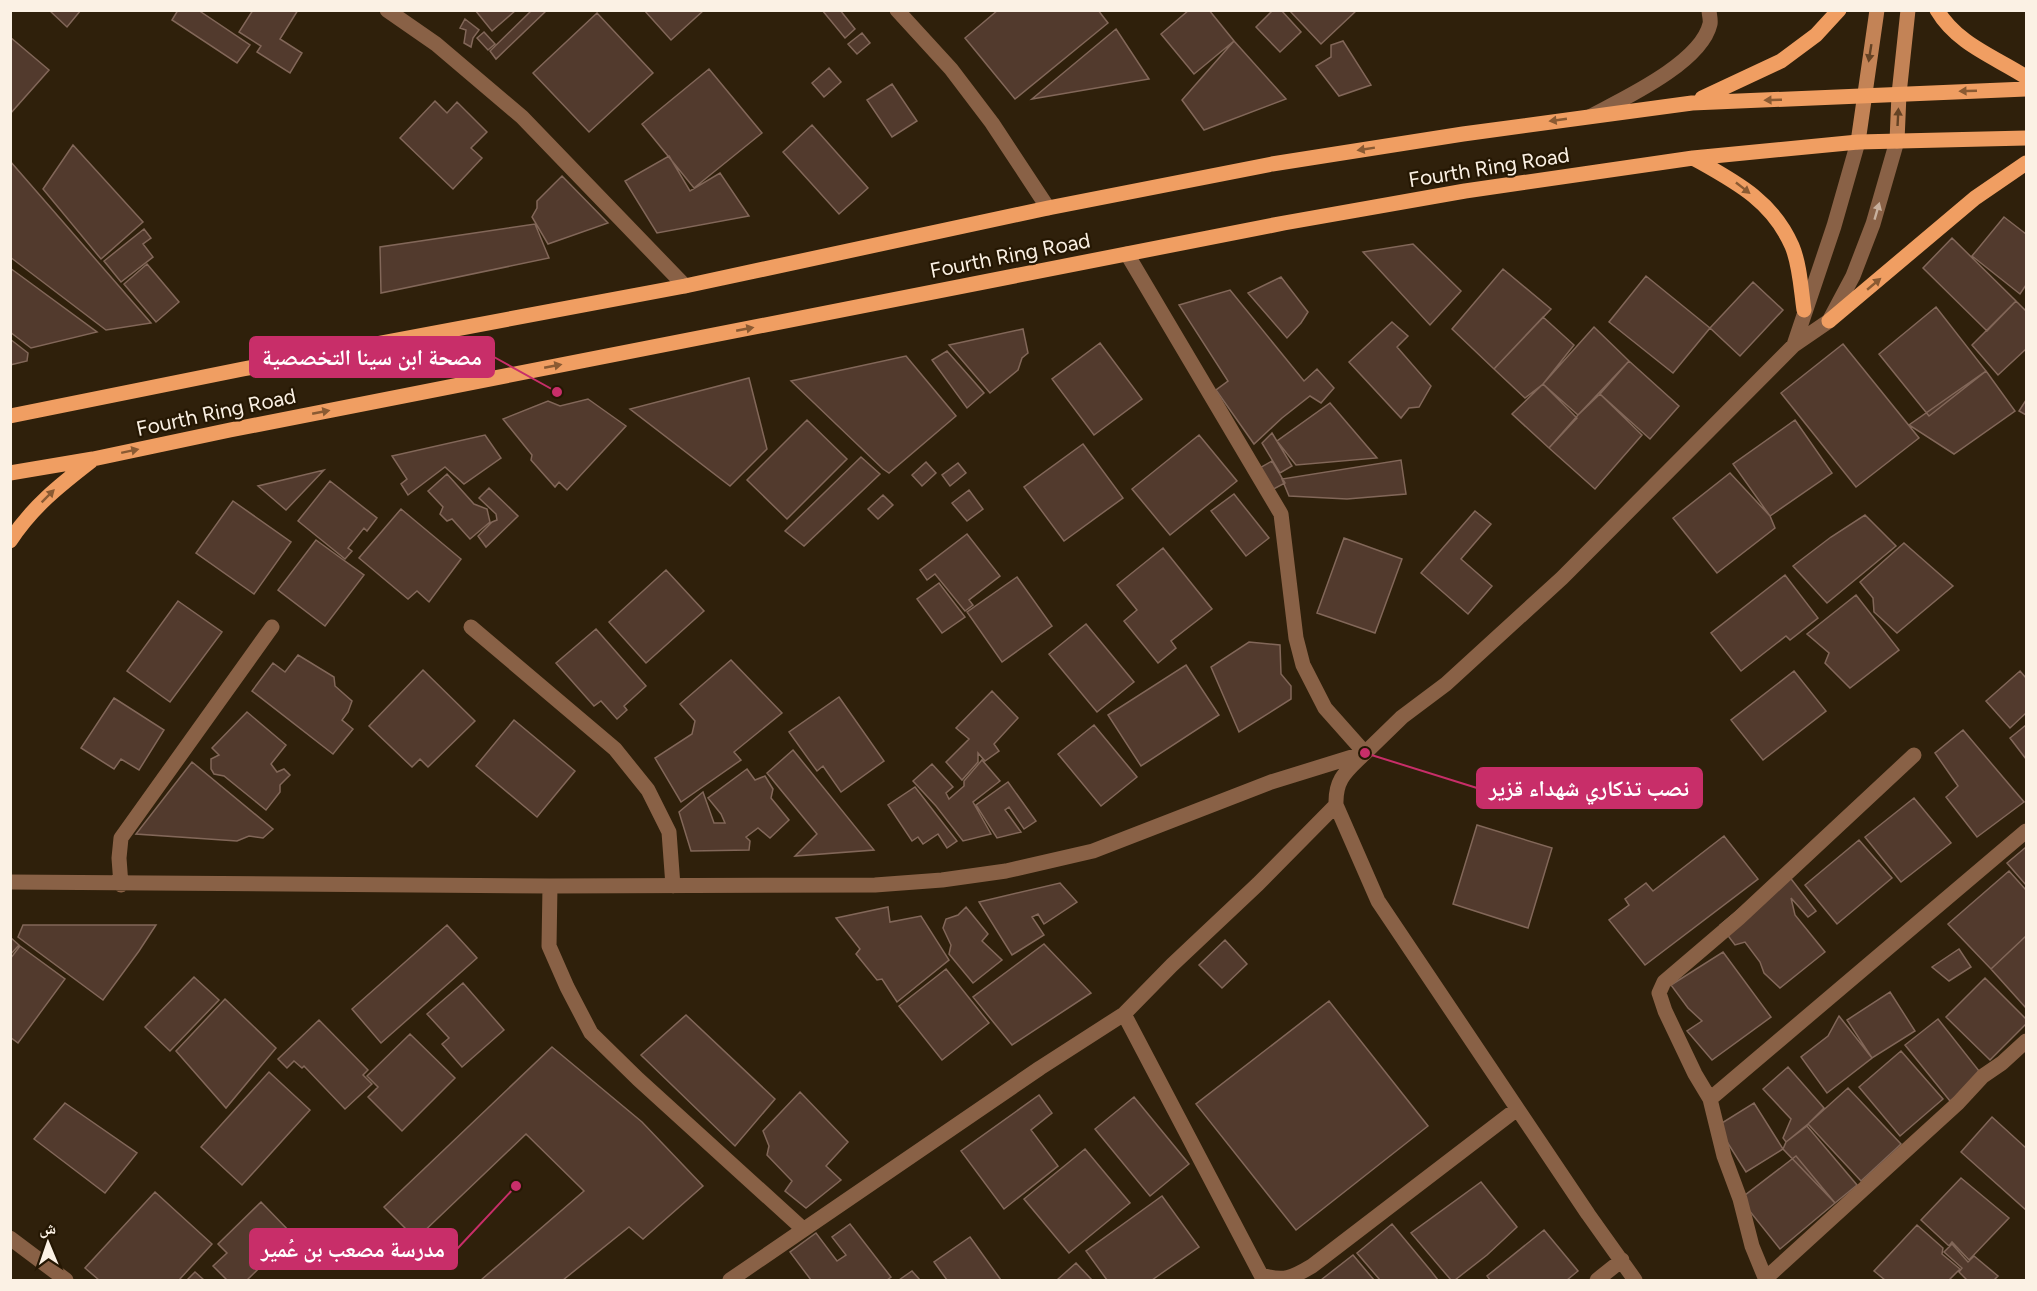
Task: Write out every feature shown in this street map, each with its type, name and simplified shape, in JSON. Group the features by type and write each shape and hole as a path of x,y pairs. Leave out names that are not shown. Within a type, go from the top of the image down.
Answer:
{"main road":[{"path":"1692,103 1781,62 1816,35 1839,10"},
{"path":"1937,10 1962,39 2026,76"},
{"name":"Fourth Ring Road","path":"10,416 243,369 685,286 1048,208 1272,164 1692,103 2026,89"},
{"name":"Fourth Ring Road","path":"10,473 93,459 230,430 1284,223 1465,191 1693,158 1858,142 2026,138"},
{"path":"1693,158 1737,183 1773,213 1793,247 1804,310"},
{"path":"1829,321 1975,198 2026,163"},
{"path":"10,540 23,520 56,488 93,459"}],"street":[{"path":"387,10 436,44 522,117 685,286"},
{"path":"897,10 951,69 992,123 1048,208"},
{"path":"1591,116 1656,81 1682,62 1700,42 1710,25 1709,10"},
{"path":"1794,345 1834,226 1858,142 1877,10"},
{"path":"1635,1281 1517,1110 1378,901 1336,805 1335,791 1341,778 1402,717 1446,684 1562,578 1794,345 1829,321 1853,276 1873,224 1897,141 1899,94 1908,10"},
{"path":"1127,254 1281,514 1296,638 1303,665 1325,708 1365,753"},
{"path":"122,885 118,858 121,838 272,627"},
{"path":"471,627 615,749 648,790 669,832 673,886"},
{"path":"10,882 122,885 304,883 673,886 875,885 942,880 1006,871 1093,851 1271,782 1365,753"},
{"path":"1914,755 1739,918 1664,982 1659,993 1665,1011 1695,1074 1710,1099 1724,1156 1765,1280 1958,1103 1983,1076 2002,1063 2026,1041"},
{"path":"730,1281 1040,1068 1124,1014 1172,964 1258,884 1336,805"},
{"path":"1710,1099 2026,831"},
{"path":"550,886 549,946 591,1033 638,1079 803,1229"},
{"path":"1124,1014 1261,1275 1277,1280 1294,1277 1312,1266 1517,1110"},
{"path":"10,1238 66,1281"},
{"path":"1597,1281 1622,1260"}],"building":[{"path":"49,10 81,10 67,27"},
{"path":"178,10 198,10 250,45 237,63 172,20"},
{"path":"253,10 298,10 280,39 302,53 290,73 257,52 261,46 239,32"},
{"path":"475,10 516,10 492,31"},
{"path":"532,10 547,10 496,59 490,51"},
{"path":"644,10 704,10 671,40"},
{"path":"822,10 840,10 855,29 845,38"},
{"path":"998,10 1098,10 1108,23 1015,99 965,38"},
{"path":"1189,10 1209,10 1234,41 1194,74 1161,34"},
{"path":"1273,10 1281,10 1301,32 1280,52 1256,27"},
{"path":"1289,10 1357,10 1321,44"},
{"path":"597,13 653,73 589,132 533,73"},
{"path":"465,19 479,30 473,38 471,47 464,43 466,30 460,28"},
{"path":"1116,29 1149,79 1032,99"},
{"path":"484,32 495,44 488,50 477,38"},
{"path":"862,33 870,43 857,54 848,44"},
{"path":"10,37 49,70 10,114"},
{"path":"1234,41 1286,99 1204,130 1182,100"},
{"path":"1343,41 1371,85 1339,96 1316,66 1331,57 1331,45"},
{"path":"829,68 841,82 824,97 812,83"},
{"path":"709,69 762,133 694,188 642,124"},
{"path":"892,84 917,121 892,137 867,100"},
{"path":"435,101 447,113 457,102 487,132 471,148 482,158 453,189 400,138"},
{"path":"812,125 868,188 839,214 783,152"},
{"path":"73,145 143,222 101,259 43,189"},
{"path":"669,156 690,191 720,173 749,216 657,233 625,181"},
{"path":"10,161 151,323 106,330 10,257"},
{"path":"562,176 608,223 548,244 532,217 537,208 537,201"},
{"path":"2004,217 2026,234 2026,285 2020,294 1972,256"},
{"path":"535,224 549,258 381,293 380,247"},
{"path":"144,229 151,238 143,244 153,257 121,282 104,261"},
{"path":"1952,238 2016,301 1987,331 1923,268"},
{"path":"1413,244 1461,291 1430,325 1363,252"},
{"path":"147,264 179,302 156,322 124,284"},
{"path":"10,268 97,332 31,348 10,332"},
{"path":"1503,269 1551,309 1494,369 1452,329"},
{"path":"1646,276 1710,328 1673,373 1609,322"},
{"path":"1281,277 1308,312 1287,338 1248,293"},
{"path":"1753,282 1783,310 1740,356 1710,328"},
{"path":"1230,290 1304,381 1317,369 1334,388 1321,403 1310,396 1254,444 1216,390 1228,381 1179,305"},
{"path":"2016,301 2026,311 2026,349 1998,375 1972,345"},
{"path":"1936,307 1986,371 1929,416 1879,354"},
{"path":"1543,317 1574,345 1543,384 1525,398 1494,369"},
{"path":"1392,322 1408,336 1397,347 1431,386 1419,407 1409,408 1401,418 1349,362"},
{"path":"1594,327 1629,361 1578,415 1543,384"},
{"path":"1023,329 1028,353 1022,358 1018,370 990,393 949,345"},
{"path":"10,339 28,353 27,361 10,365"},
{"path":"1100,343 1142,399 1094,435 1052,379"},
{"path":"1843,344 1919,438 1856,487 1781,393"},
{"path":"947,351 984,393 967,408 932,360"},
{"path":"906,356 956,416 889,473 791,381"},
{"path":"1629,361 1679,406 1650,439 1600,394"},
{"path":"1986,371 2015,411 1954,454 1909,425"},
{"path":"749,378 767,449 730,486 630,409"},
{"path":"1543,384 1577,418 1549,448 1512,414"},
{"path":"1600,394 1642,435 1595,489 1549,448"},
{"path":"588,399 626,426 567,490 559,482 555,487 531,460 532,455 503,419 548,401 560,406"},
{"path":"2026,400 2026,415 2019,411"},
{"path":"1330,403 1377,458 1296,465 1277,441"},
{"path":"807,420 847,459 787,519 747,480"},
{"path":"1795,420 1832,473 1770,516 1733,464"},
{"path":"1272,433 1292,466 1280,473 1262,443"},
{"path":"485,435 501,458 464,484 445,467 408,495 401,484 407,479 392,456"},
{"path":"1199,435 1237,481 1170,535 1132,489"},
{"path":"1083,444 1123,498 1064,541 1024,487"},
{"path":"861,457 880,474 804,546 785,531"},
{"path":"1401,460 1406,494 1347,499 1289,496 1282,479"},
{"path":"1272,461 1285,483 1268,492 1256,470"},
{"path":"926,462 936,473 922,486 912,475"},
{"path":"958,463 966,473 950,486 942,475"},
{"path":"324,470 286,510 258,486"},
{"path":"1730,473 1770,516 1775,528 1717,573 1673,518"},
{"path":"447,474 474,504 487,509 490,522 470,539 452,519 447,521 440,514 443,507 428,491"},
{"path":"330,481 377,518 367,531 364,528 348,548 352,551 345,559 298,521"},
{"path":"489,488 518,516 486,547 478,536 497,520 496,514 479,498"},
{"path":"969,490 983,509 967,521 952,503"},
{"path":"1234,494 1269,538 1246,556 1211,511"},
{"path":"883,495 893,505 878,519 868,509"},
{"path":"233,501 291,542 254,594 196,553"},
{"path":"401,509 461,559 429,602 417,591 408,599 359,558"},
{"path":"1475,511 1491,524 1461,559 1492,586 1468,614 1421,573"},
{"path":"1865,515 1896,546 1827,603 1793,566"},
{"path":"967,534 1000,576 969,600 973,605 965,611 935,574 927,580 920,570"},
{"path":"1344,538 1402,559 1375,633 1317,613"},
{"path":"316,540 364,575 325,626 278,590"},
{"path":"1904,543 1953,586 1897,633 1874,612 1873,598 1860,582"},
{"path":"1163,548 1212,609 1171,641 1176,648 1158,663 1124,621 1137,610 1117,585"},
{"path":"666,570 704,611 646,663 609,622"},
{"path":"1785,575 1818,618 1790,640 1786,636 1741,671 1711,633"},
{"path":"1017,577 1052,626 1002,662 967,612"},
{"path":"939,583 965,617 942,633 917,599"},
{"path":"1856,595 1899,650 1850,688 1825,663 1829,653 1807,634"},
{"path":"178,601 222,632 170,702 127,671"},
{"path":"1086,624 1134,682 1097,712 1049,654"},
{"path":"596,629 646,686 624,706 627,710 617,719 601,701 594,706 556,663"},
{"path":"1249,642 1280,645 1281,674 1291,686 1291,699 1239,732 1211,667"},
{"path":"298,655 334,677 335,686 352,701 342,720 353,729 333,754 252,691 273,663 285,672"},
{"path":"731,660 782,713 734,752 741,760 681,802 655,758 692,734 695,721 680,704"},
{"path":"1186,665 1219,715 1141,766 1108,715"},
{"path":"423,670 475,721 428,767 420,759 412,767 369,726"},
{"path":"1794,671 1826,711 1763,760 1731,720"},
{"path":"2020,671 2026,678 2026,713 2010,728 1986,701"},
{"path":"992,691 1018,718 994,744 999,751 985,761 978,753 978,762 962,780 946,762 969,739 956,728"},
{"path":"839,697 884,761 841,792 823,766 817,771 789,732"},
{"path":"114,698 164,730 139,770 121,759 114,769 81,748"},
{"path":"247,712 286,745 271,764 277,772 284,769 290,775 280,785 280,792 266,810 224,776 214,774 211,769 211,759 219,755 212,748"},
{"path":"514,720 575,771 537,817 476,766"},
{"path":"1094,725 1137,777 1101,806 1058,754"},
{"path":"2026,725 2026,759 2010,738"},
{"path":"1963,730 2024,802 1977,837 1946,797 1958,786 1935,753"},
{"path":"793,750 874,850 795,856 817,834 767,773"},
{"path":"982,760 1000,781 973,802 991,834 963,841 913,781 932,764 953,787 946,793 949,799 964,786 964,781"},
{"path":"192,762 273,829 263,838 249,836 237,841 136,834"},
{"path":"747,769 755,780 765,776 773,789 771,798 789,820 770,838 758,828 746,837 750,841 749,850 691,851 679,812 703,792 714,823 725,823 708,798"},
{"path":"1008,782 1036,821 1024,829 1009,807 1005,810 1021,832 997,838 976,805"},
{"path":"915,787 957,841 947,848 938,834 923,844 918,837 912,841 888,805"},
{"path":"1914,798 1951,843 1901,882 1865,837"},
{"path":"1477,825 1552,848 1528,928 1453,904"},
{"path":"1724,836 1758,879 1645,965 1609,920 1629,905 1625,899 1646,883 1653,891"},
{"path":"1859,840 1892,878 1837,924 1805,885"},
{"path":"2026,847 2026,885 2007,863"},
{"path":"1785,871 1816,911 1808,917 1791,898 1795,915 1825,952 1780,988 1764,973 1760,962 1745,942 1735,945 1720,925"},
{"path":"2009,871 2026,890 2026,936 1991,969 1948,924"},
{"path":"1060,883 1077,902 1044,924 1038,914 1032,917 1044,935 1012,955 979,902"},
{"path":"888,907 890,922 921,916 949,960 897,1002 882,979 877,980 856,954 860,949 836,918"},
{"path":"966,907 988,934 982,941 1002,960 973,983 949,954 951,945 943,928 946,919 958,915"},
{"path":"23,925 156,925 103,1000 18,937"},
{"path":"447,925 477,958 381,1043 352,1009"},
{"path":"2026,936 2026,1008 1991,969"},
{"path":"10,937 19,945 10,955"},
{"path":"1225,940 1247,964 1222,988 1199,965"},
{"path":"1044,944 1091,993 1012,1045 973,997"},
{"path":"20,946 65,979 18,1043 10,1037 10,959"},
{"path":"1959,949 1971,967 1949,981 1932,967"},
{"path":"1723,952 1771,1017 1712,1060 1687,1031 1702,1021 1688,1008 1671,985"},
{"path":"946,969 989,1023 942,1060 899,1006"},
{"path":"194,977 219,1000 170,1051 145,1027"},
{"path":"1985,978 2026,1019 2026,1024 1990,1060 1946,1017"},
{"path":"463,983 504,1030 462,1067 442,1044 449,1038 427,1014"},
{"path":"1890,992 1915,1031 1872,1058 1847,1020"},
{"path":"225,999 276,1048 226,1108 176,1051"},
{"path":"1329,1001 1428,1126 1296,1230 1196,1104"},
{"path":"686,1015 775,1099 735,1146 641,1055"},
{"path":"1839,1016 1872,1058 1827,1093 1801,1057 1828,1036"},
{"path":"1938,1019 1983,1076 1950,1101 1905,1045"},
{"path":"319,1020 368,1070 363,1075 372,1084 345,1109 304,1066 302,1068 294,1061 287,1068 278,1059"},
{"path":"410,1034 455,1078 402,1131 368,1097 378,1087 367,1076"},
{"path":"552,1047 642,1122 703,1186 643,1239 629,1227 563,1280 481,1280 584,1191 526,1134 416,1239 384,1207"},
{"path":"1901,1051 1943,1099 1900,1136 1859,1087"},
{"path":"1788,1067 1824,1108 1786,1142 1783,1138 1791,1119 1763,1089"},
{"path":"269,1072 310,1110 242,1185 201,1147"},
{"path":"1848,1088 1901,1144 1861,1181 1808,1124"},
{"path":"800,1092 848,1142 826,1166 841,1180 806,1208 785,1191 792,1181 767,1155 769,1146 763,1131"},
{"path":"1039,1095 1052,1113 1031,1130 1058,1166 1004,1209 961,1151"},
{"path":"1134,1097 1189,1164 1150,1196 1095,1129"},
{"path":"65,1103 137,1153 105,1193 34,1139"},
{"path":"1754,1103 1783,1149 1746,1172 1717,1126"},
{"path":"1992,1117 2026,1148 2026,1210 1961,1152"},
{"path":"1807,1126 1857,1185 1835,1203 1783,1149 1786,1142"},
{"path":"1085,1149 1130,1203 1069,1253 1024,1199"},
{"path":"1796,1156 1835,1203 1780,1249 1740,1199"},
{"path":"1961,1178 2009,1218 1969,1260 1952,1242 1949,1246 1921,1220"},
{"path":"1481,1182 1517,1227 1487,1255 1455,1280 1451,1280 1411,1233"},
{"path":"155,1192 212,1244 179,1280 99,1280 85,1268"},
{"path":"1162,1196 1199,1247 1152,1280 1107,1280 1086,1251"},
{"path":"261,1202 293,1235 247,1280 227,1280 213,1266 227,1253 218,1244"},
{"path":"850,1224 891,1277 887,1280 811,1280 790,1252 816,1233 837,1261 846,1255 832,1237"},
{"path":"1392,1224 1438,1280 1380,1280 1357,1253"},
{"path":"1917,1225 1943,1248 1942,1254 1960,1269 1949,1280 1885,1280 1874,1271"},
{"path":"1544,1230 1578,1271 1567,1280 1490,1280 1487,1276"},
{"path":"970,1237 1001,1280 947,1280 934,1262"},
{"path":"1952,1244 1968,1262 1974,1256 1998,1276 1994,1280 1967,1280 1959,1272 1962,1268 1944,1252"},
{"path":"1353,1255 1374,1280 1321,1280"},
{"path":"1076,1263 1092,1280 1057,1280"},
{"path":"912,1271 920,1280 899,1280"},
{"path":"195,1272 204,1280 187,1280"}],"place":[{"name":"مصحة ابن سينا التخصصية","path":"557,392"},
{"name":"نصب تذكاري شهداء قزير","path":"1365,753"},
{"name":"مدرسة مصعب بن عُمير","path":"516,1186"}]}
